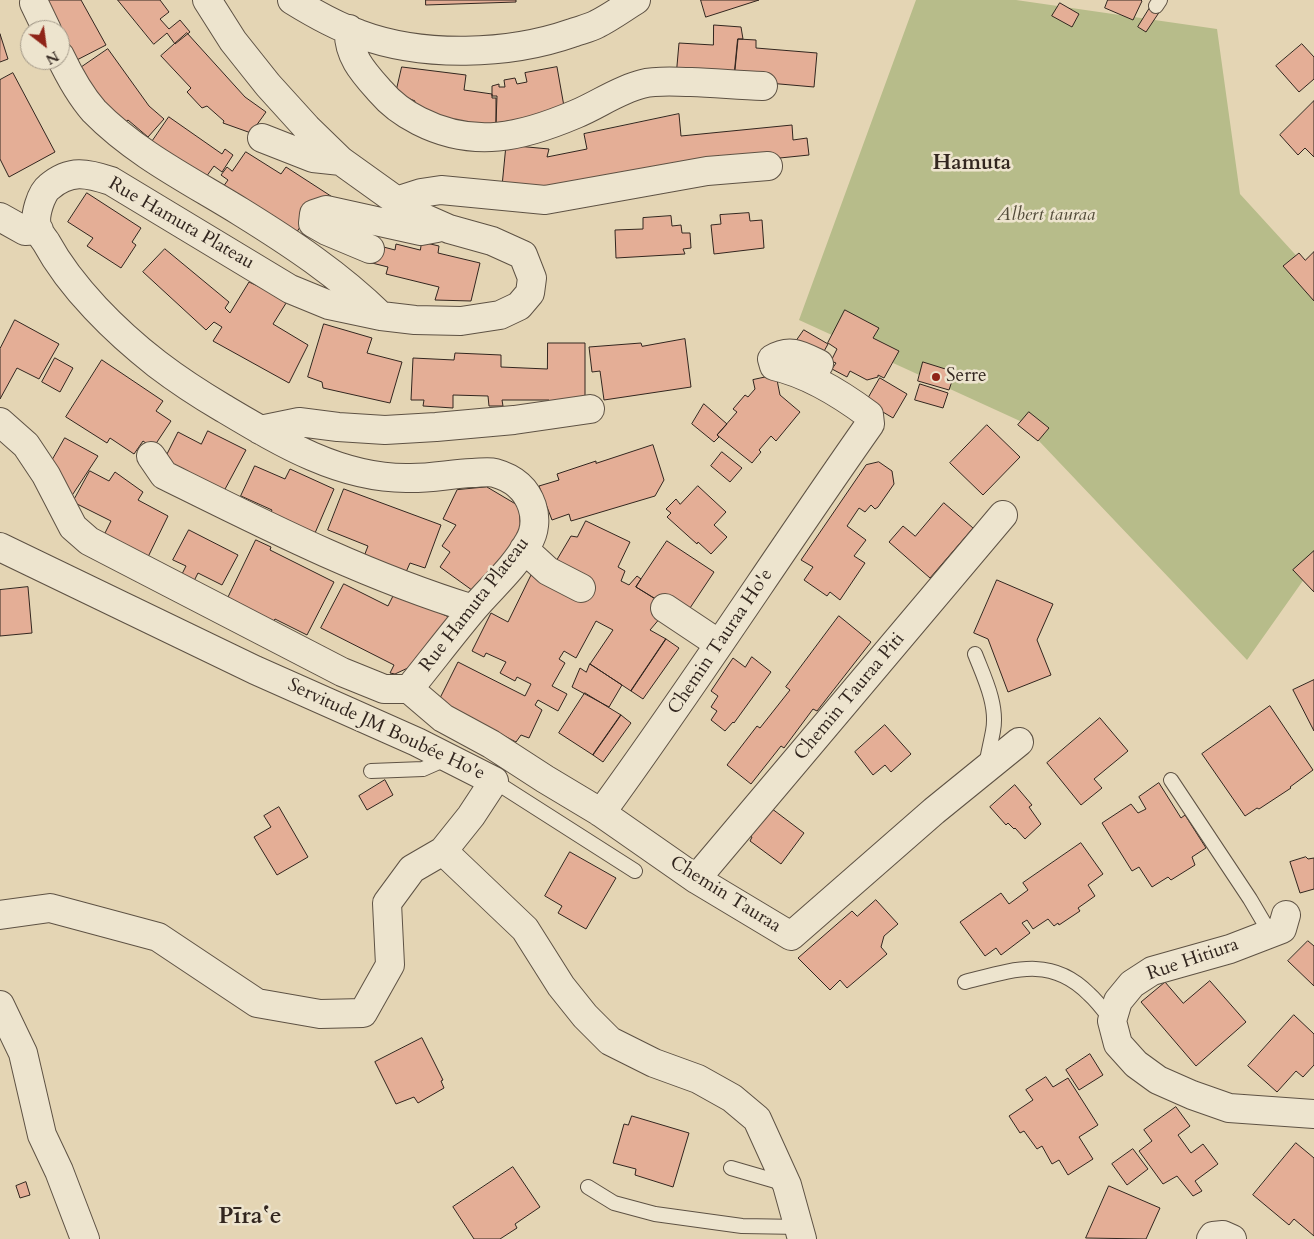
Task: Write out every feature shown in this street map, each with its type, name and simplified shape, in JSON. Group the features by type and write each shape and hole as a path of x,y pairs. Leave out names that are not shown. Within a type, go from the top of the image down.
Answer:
{"street":[{"name":"Rue Hamuta Plateau","path":"0,422 26,445 46,475 73,527 89,541 342,672 384,689 409,689 507,571 529,541 535,524 532,506 523,489 510,478 492,472 408,478 379,477 306,455 208,399 157,364 117,330 80,290 59,263 36,226 39,204 47,188 67,176 88,174 111,181 290,289 330,305 381,316 415,320 462,321 500,314 519,306 530,293 532,278 523,255 492,241 445,227 415,214 341,161 268,86 233,41 207,0"},
{"path":"292,0 314,14 360,35 400,46 451,51 500,50 549,41 596,25 636,0"},
{"path":"34,3 42,20"},
{"path":"348,29 348,42 360,67 386,98 407,115 437,130 471,138 513,135 546,125 578,113 642,84 668,82 763,86"},
{"path":"66,70 70,78 94,110 131,143 180,176 298,248 355,290 381,316"},
{"path":"262,138 313,158 341,161"},
{"path":"396,201 421,193 441,190 545,200 707,171 768,166"},
{"path":"370,249 327,232 314,222 314,214 326,210 421,231 445,227"},
{"path":"0,217 25,231 39,230"},
{"name":"Chemin Tauraa Ho'e","path":"601,813 660,732 870,424 869,415 854,396 799,373 774,366 772,359 782,353 801,355 818,364"},
{"path":"260,430 298,422 385,430 436,427 514,420 590,409"},
{"path":"151,456 164,475 314,548 423,594 473,610"},
{"name":"Chemin Tauraa Piti","path":"696,879 1003,515"},
{"name":"Servitude JM Boubée Ho'e","path":"0,547 255,670 449,758 494,781 471,816 443,851"},
{"path":"524,549 548,571 581,588"},
{"path":"665,608 719,644"},
{"name":"Chemin Tauraa","path":"409,689 443,718 491,744 601,813 696,879 791,936 934,811 1019,742"},
{"path":"0,915 50,908 158,937 257,1003 320,1014 363,1014 390,965 387,903 412,869 443,851 525,929 561,986 585,1016 610,1041 654,1063 698,1079 732,1098 757,1119 787,1185 801,1233"},
{"name":"Rue Hitiura","path":"1112,1021 1118,1001 1132,984 1152,971 1230,949 1278,924"},
{"path":"0,1005 23,1053 42,1136 59,1171 85,1239"},
{"path":"1112,1021 1118,1044 1136,1064 1158,1080 1229,1108 1314,1114"},
{"path":"1211,1239 1213,1236 1223,1236 1232,1239"}],"lane":[{"path":"975,654 986,683 994,718 986,769"},
{"path":"371,771 423,769 449,758"},
{"path":"1171,780 1250,899 1278,924"},
{"path":"494,781 635,871"},
{"path":"965,982 1030,968 1050,970 1070,978 1089,993 1112,1021"},
{"path":"731,1168 787,1185"},
{"path":"588,1187 614,1203 655,1214 801,1233"}],"green space":[{"name":"Albert tauraa","path":"916,0 1016,0 1217,29 1240,194 1314,275 1314,565 1247,660 1020,421 799,320"}],"building":[{"path":"38,0 81,0 106,45 71,63 70,20 53,20"},
{"path":"118,0 160,0 169,12 160,19 169,29 180,20 190,32 175,44 167,33 154,44"},
{"path":"426,0 516,0 516,2 426,5"},
{"path":"701,0 759,0 706,17"},
{"path":"1108,0 1142,1 1133,20 1105,8"},
{"path":"1060,3 1079,14 1072,27 1052,16"},
{"path":"1151,6 1160,11 1146,32 1138,27"},
{"path":"714,25 741,27 743,39 738,39 734,80 676,77 679,43 713,45"},
{"path":"187,33 245,97 266,112 251,133 223,123 224,121 207,106 202,108 187,92 191,88 161,56"},
{"path":"0,34 8,59 0,62"},
{"path":"738,39 756,40 756,48 817,53 814,87 734,80"},
{"path":"1302,44 1314,57 1314,79 1299,92 1276,66"},
{"path":"108,49 149,106 164,119 148,137 128,120 118,128 76,71"},
{"path":"402,67 466,75 464,90 492,94 492,98 496,98 496,128 435,120 413,108 415,101 396,93"},
{"path":"557,67 565,112 496,123 497,96 492,96 492,86 499,84 499,87 505,87 504,80 515,78 517,84 527,82 525,73"},
{"path":"13,73 55,152 9,177 0,159 0,80"},
{"path":"1314,101 1314,157 1305,148 1298,155 1280,135"},
{"path":"679,114 681,136 792,125 793,140 807,138 809,155 653,171 558,191 502,186 506,145 549,149 547,157 587,149 584,134"},
{"path":"169,117 222,154 225,149 233,155 222,172 214,166 201,184 147,149"},
{"path":"246,152 281,174 286,167 337,200 318,199 293,238 220,191 228,180 221,175 227,167 232,171"},
{"path":"87,193 141,228 132,242 136,245 121,268 87,246 93,238 68,222"},
{"path":"749,213 750,221 762,220 764,248 714,254 711,225 721,224 720,215"},
{"path":"671,216 672,226 681,225 682,233 690,233 691,248 683,249 685,254 616,258 615,230 643,229 643,218"},
{"path":"422,242 439,246 438,253 480,263 471,301 435,300 439,287 386,274 388,267 368,262 372,244 395,250 396,244 420,250"},
{"path":"165,249 229,302 225,308 230,313 249,282 288,300 273,324 308,345 289,383 213,341 222,327 214,322 206,330 143,272"},
{"path":"1314,252 1314,301 1283,266 1299,253 1305,260"},
{"path":"845,310 879,328 873,338 899,351 884,378 878,375 878,377 867,380 850,371 847,377 832,369 836,363 831,361 837,349 828,343"},
{"path":"15,320 59,344 39,379 17,368 0,399 0,349"},
{"path":"324,324 372,338 367,353 402,362 390,403 323,388 322,382 308,377"},
{"path":"804,330 828,344 822,355 797,340"},
{"path":"685,339 691,387 604,400 600,371 592,372 589,347 641,343 642,346"},
{"path":"548,343 585,343 585,401 549,407 549,400 502,400 503,406 489,406 488,396 453,395 453,408 423,406 424,400 411,400 413,358 454,360 455,353 501,355 501,367 547,369"},
{"path":"55,358 73,368 60,392 42,382"},
{"path":"102,360 163,401 156,411 171,421 153,448 143,441 134,454 110,438 107,443 66,417"},
{"name":"Serre","path":"923,362 955,372 949,390 918,381"},
{"path":"776,375 780,395 800,412 776,441 771,436 759,450 761,452 752,463 717,435 737,412 733,409 745,395 748,397 755,389 753,380"},
{"path":"880,378 907,394 893,418 866,402"},
{"path":"920,384 948,393 943,408 915,400"},
{"path":"704,404 727,424 717,435 719,437 714,442 692,424"},
{"path":"1029,412 1049,428 1038,441 1018,425"},
{"path":"987,425 1020,457 983,495 950,463"},
{"path":"208,431 246,450 224,491 164,460 178,432 201,444"},
{"path":"65,438 98,456 69,500 50,464"},
{"path":"653,445 664,480 655,496 571,521 569,514 552,520 539,486 559,480 557,474"},
{"path":"722,452 742,468 730,482 711,466"},
{"path":"879,462 892,471 894,484 878,507 875,509 871,505 865,512 859,508 847,526 866,540 854,556 865,563 840,600 830,592 827,596 804,580 813,567 801,560 866,465"},
{"path":"255,466 285,479 290,469 334,489 312,540 267,521 272,510 241,496"},
{"path":"90,471 109,481 115,472 143,492 138,500 168,516 147,559 103,537 111,521 73,502"},
{"path":"698,486 726,512 714,525 727,537 711,554 667,517 671,513 666,509 676,499 680,504"},
{"path":"487,487 519,506 521,534 476,593 440,567 450,552 442,546 456,525 443,519 457,490"},
{"path":"344,489 441,525 425,568 410,563 406,572 363,559 368,546 328,530"},
{"path":"944,503 973,528 930,578 889,542 903,526 915,536"},
{"path":"586,521 630,542 618,567 625,571 621,581 629,585 637,576 641,579 636,587 664,604 661,617 650,630 666,639 631,691 590,664 613,630 596,621 576,658 564,651 559,659 565,663 552,686 567,694 558,711 538,700 535,705 542,710 529,738 521,735 516,742 438,702 458,662 525,696 531,684 517,677 515,681 500,673 506,662 486,653 484,657 472,651 491,613 508,622 531,575 568,594 552,568 571,536 577,537"},
{"path":"189,530 238,555 222,585 198,573 193,583 181,576 186,566 173,560"},
{"path":"256,540 271,547 270,550 334,582 307,635 275,619 273,622 227,600"},
{"path":"667,541 714,572 684,617 636,587"},
{"path":"1314,551 1314,592 1293,570"},
{"path":"997,580 1053,604 1037,640 1051,675 1008,692 988,639 974,633"},
{"path":"344,584 388,606 395,592 453,619 412,666 395,674 390,673 394,665 321,628"},
{"path":"28,587 32,633 0,636 0,590"},
{"path":"839,616 871,642 817,711 813,709 784,748 781,746 751,784 727,765 757,726 760,728 790,690 786,687"},
{"path":"666,639 679,648 643,699 631,691"},
{"path":"752,657 771,672 734,723 725,731 711,720 717,711 711,707 718,696 711,691 733,658 745,667"},
{"path":"590,664 622,685 609,707 572,687 580,668 586,672"},
{"path":"1314,680 1314,731 1293,690"},
{"path":"585,693 621,715 593,755 559,733"},
{"path":"1270,706 1313,770 1291,788 1245,816 1202,754"},
{"path":"621,715 631,723 603,762 593,755"},
{"path":"1100,718 1128,751 1094,779 1102,788 1081,805 1047,763"},
{"path":"885,725 911,754 891,772 885,765 873,775 855,752"},
{"path":"385,780 393,795 367,810 359,796"},
{"path":"1159,783 1181,818 1185,815 1206,848 1192,857 1195,865 1171,880 1168,877 1152,887 1139,867 1132,871 1102,823 1131,804 1138,813 1146,809 1139,797"},
{"path":"1015,785 1032,805 1029,807 1041,824 1025,839 1015,828 1008,823 1006,825 990,807"},
{"path":"763,802 804,833 781,864 750,841 752,837 743,830"},
{"path":"279,807 308,857 277,875 254,837 271,827 264,816"},
{"path":"1081,843 1103,874 1088,885 1095,896 1078,908 1080,911 1059,925 1058,923 1054,926 1048,919 1033,929 1027,920 1022,923 1030,933 1001,955 996,948 985,956 960,922 1001,893 1009,904 1028,890 1023,883"},
{"path":"570,852 616,878 586,929 558,913 562,906 545,896"},
{"path":"1306,857 1308,859 1314,858 1314,889 1300,893 1290,862"},
{"path":"876,900 898,924 884,936 881,947 887,954 847,988 840,980 830,990 798,958 852,911 857,916"},
{"path":"1308,941 1314,946 1314,986 1288,961"},
{"path":"1210,981 1246,1022 1196,1066 1141,1002 1165,982 1183,1003"},
{"path":"1294,1015 1314,1034 1314,1065 1303,1077 1296,1071 1277,1092 1248,1066"},
{"path":"422,1038 443,1080 441,1081 444,1088 418,1103 414,1097 396,1104 375,1062"},
{"path":"1090,1054 1103,1075 1079,1090 1066,1070"},
{"path":"1046,1077 1053,1087 1068,1078 1098,1125 1079,1137 1093,1159 1068,1175 1059,1160 1052,1164 1042,1146 1037,1149 1024,1131 1020,1133 1009,1116 1033,1100 1026,1090"},
{"path":"1176,1107 1190,1126 1178,1135 1191,1153 1203,1144 1218,1164 1195,1181 1202,1191 1193,1196 1177,1176 1163,1184 1139,1151 1152,1141 1144,1130"},
{"path":"632,1116 689,1133 673,1187 635,1175 636,1169 613,1163 624,1124 628,1125"},
{"path":"1296,1143 1314,1158 1314,1236 1294,1219 1289,1225 1253,1195"},
{"path":"1133,1149 1148,1169 1127,1185 1112,1164"},
{"path":"513,1167 540,1207 515,1224 517,1228 500,1239 474,1239 453,1207"},
{"path":"26,1182 30,1195 20,1198 16,1186"},
{"path":"1109,1186 1160,1208 1146,1239 1086,1238"}],"place":[{"name":"Serre","path":"936,377"}],"district":[{"name":"Hamuta","path":"972,164"},
{"name":"Pīraʻe","path":"250,1217"}]}
